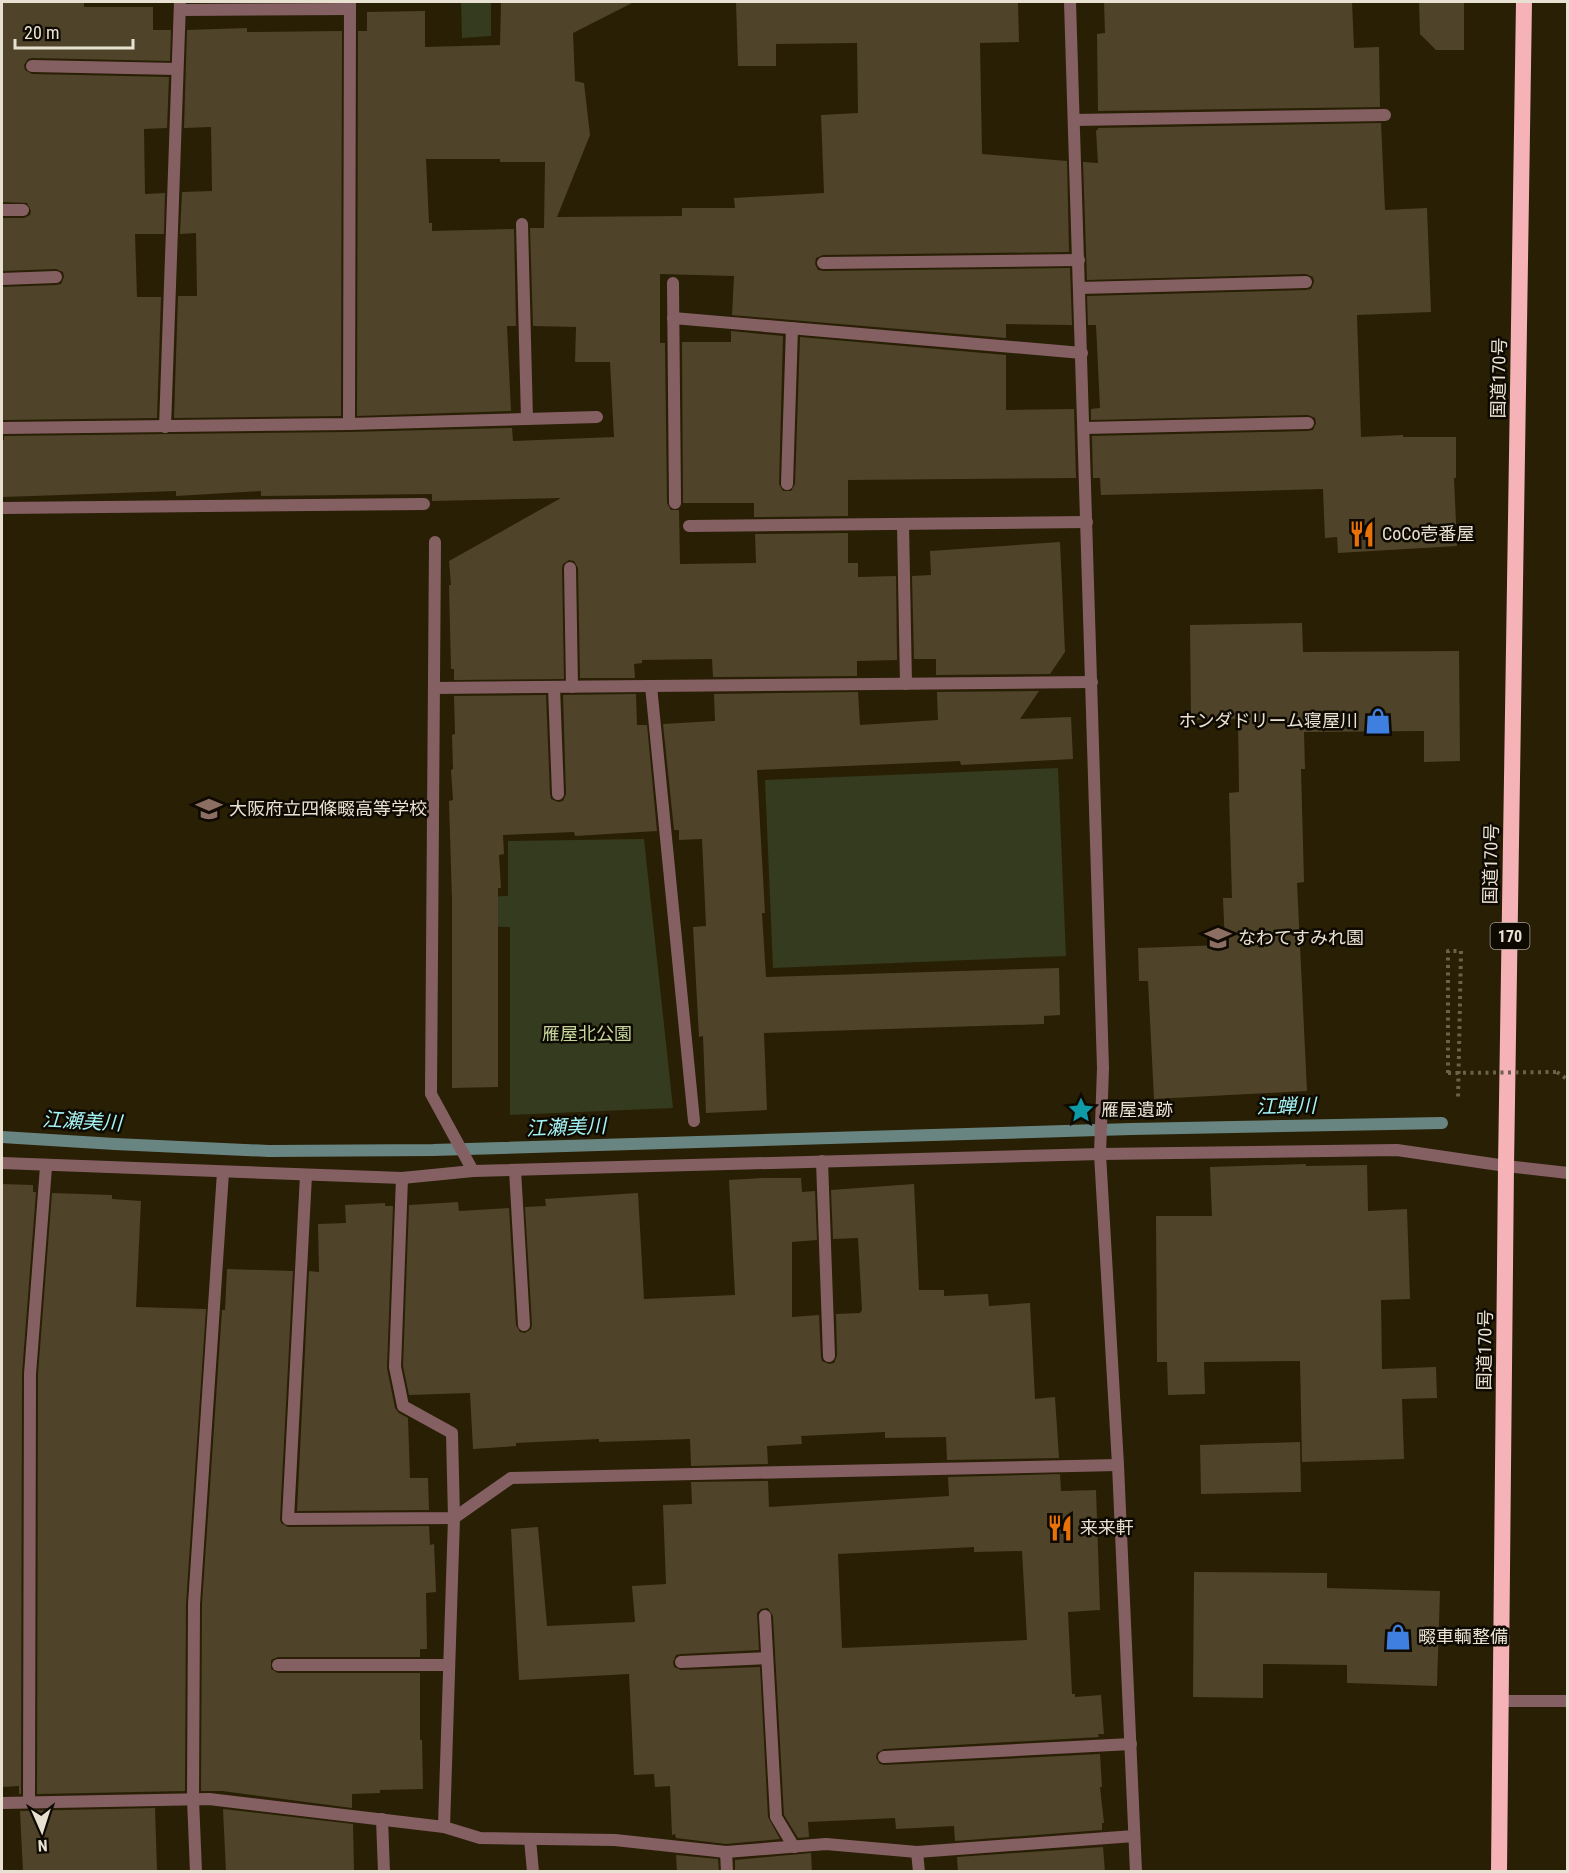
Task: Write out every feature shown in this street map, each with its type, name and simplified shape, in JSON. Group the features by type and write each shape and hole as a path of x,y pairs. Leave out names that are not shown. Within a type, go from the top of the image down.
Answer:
{"highway":[{"name":"国道170号","path":"1499,1872 1506,1166 1524,2"}],"street":[{"path":"1070,2 1103,1068 1100,1154 1118,1465 1136,1872"},
{"path":"165,426 180,6 350,5 349,424"},
{"path":"32,66 177,69"},
{"path":"1074,120 1385,115"},
{"path":"2,210 23,210"},
{"path":"522,225 527,419"},
{"path":"823,263 1079,260"},
{"path":"2,279 56,277"},
{"path":"1080,288 1306,282"},
{"path":"673,283 675,503"},
{"path":"673,318 1082,353"},
{"path":"787,484 792,328"},
{"path":"2,429 349,424 597,417"},
{"path":"1084,428 1308,423"},
{"path":"2,508 424,504"},
{"path":"689,526 1087,522"},
{"path":"903,524 906,684"},
{"path":"435,542 431,1094 473,1171"},
{"path":"570,568 572,687"},
{"path":"435,688 1092,682"},
{"path":"651,686 694,1121"},
{"path":"554,687 558,794"},
{"path":"2,1164 402,1178 473,1171 822,1161 1397,1150 1568,1173"},
{"path":"822,1161 829,1356"},
{"path":"29,1802 30,1374 46,1167"},
{"path":"515,1170 524,1325"},
{"path":"196,1872 193,1799 194,1604 223,1172"},
{"path":"306,1175 288,1519 454,1518 511,1478 1118,1465"},
{"path":"402,1178 395,1367 403,1406 452,1433 454,1518 444,1827"},
{"path":"765,1616 776,1817 794,1847"},
{"path":"681,1662 767,1658"},
{"path":"278,1665 449,1665"},
{"path":"1501,1701 1568,1701"},
{"path":"884,1757 1131,1744"},
{"path":"2,1803 193,1799 444,1827 480,1838 615,1840 726,1851 826,1844 917,1852 1134,1836"},
{"path":"382,1820 384,1872"},
{"path":"530,1839 533,1872"},
{"path":"726,1851 727,1872"},
{"path":"917,1852 919,1872"}],"path":[{"path":"1458,1100 1459,1077 1459,1066 1461,951 1448,951 1448,1073 1459,1073 1470,1073 1481,1073 1492,1072 1546,1072 1557,1071 1568,1080"}],"green space":[{"path":"461,2 491,2 491,36 462,38"},
{"path":"1058,768 1066,956 773,968 765,780"},
{"name":"雁屋北公園","path":"644,839 673,1108 510,1115 510,927 454,926 452,898 508,896 508,841"}],"building":[{"path":"2,2 84,2 84,7 153,7 153,30 171,30 170,61 32,58 28,59 24,65 25,70 32,74 169,77 167,128 144,129 145,194 165,193 164,234 135,234 137,297 161,297 157,418 3,420 2,287 56,285 61,284 64,277 63,272 56,269 2,271 2,218 24,218 30,215 31,211 27,203 2,202"},
{"path":"501,2 634,2 573,33 575,81 584,83 590,135 557,217 682,216 682,208 735,208 734,198 824,193 821,115 858,113 857,43 776,44 776,66 738,66 736,2 1018,2 1019,42 980,43 982,154 1067,161 1069,252 823,255 816,258 815,264 818,270 823,271 1070,268 1072,325 1006,324 1006,338 732,315 734,276 660,274 660,343 665,343 667,503 671,510 679,510 680,564 756,563 755,534 848,533 848,563 858,563 858,577 896,576 897,660 857,661 857,676 713,677 712,659 642,660 642,663 634,664 635,678 580,678 578,568 574,561 569,560 563,564 562,568 564,679 454,680 454,669 451,669 449,561 561,498 432,501 432,494 261,496 261,491 176,496 176,491 3,497 2,440 4,436 512,428 513,441 614,437 610,362 575,362 576,327 533,326 530,228 544,228 545,162 500,162 500,159 426,159 429,223 432,223 432,231 514,229 516,326 507,326 511,411 357,416 358,31 367,31 367,12 425,11 425,47 500,45"},
{"path":"1104,2 1352,2 1354,48 1379,47 1380,107 1098,111 1097,34 1105,33"},
{"path":"1419,2 1464,2 1464,50 1436,50 1420,34"},
{"path":"247,28 247,32 342,31 341,416 174,418 178,296 197,296 196,233 180,234 182,192 212,191 211,127 184,128 187,30"},
{"path":"1381,123 1385,210 1427,208 1431,312 1357,315 1361,437 1403,435 1403,437 1456,437 1456,478 1454,478 1457,546 1338,553 1337,537 1325,538 1323,489 1101,495 1100,478 1093,478 1092,436 1308,431 1313,430 1316,423 1315,418 1308,415 1091,420 1091,409 1100,408 1096,325 1088,325 1087,296 1306,290 1311,289 1314,282 1313,277 1306,274 1087,280 1083,162 1098,163 1096,130 1098,128"},
{"path":"731,331 783,336 779,484 783,491 791,491 795,484 800,337 1006,355 1006,410 1074,409 1076,478 848,480 848,516 754,517 754,503 683,503 682,342 731,342"},
{"path":"1060,542 1065,652 1050,674 936,675 936,659 914,659 912,576 931,575 930,551"},
{"path":"1302,623 1303,652 1459,651 1460,761 1424,762 1424,731 1304,732 1305,769 1301,769 1304,882 1297,883 1307,1091 1154,1099 1148,981 1139,981 1138,948 1225,945 1223,898 1232,898 1229,793 1239,792 1238,719 1191,720 1190,625"},
{"path":"1039,691 1020,719 1071,717 1073,759 961,765 960,761 757,770 766,977 1059,968 1060,1015 1044,1016 1044,1024 764,1033 767,1110 706,1113 703,1036 699,1037 693,927 706,926 702,839 679,840 679,830 674,830 663,724 715,721 714,694 858,692 860,725 938,720 937,692"},
{"path":"636,694 637,725 647,725 657,831 575,836 574,832 503,835 504,854 499,855 501,888 498,888 498,1087 452,1088 452,901 449,801 453,800 451,770 453,769 452,735 455,734 454,696 546,695 550,794 551,799 558,802 563,801 566,794 563,695"},
{"path":"1306,1164 1306,1166 1367,1165 1368,1211 1407,1209 1410,1299 1381,1300 1382,1369 1436,1367 1437,1398 1402,1399 1404,1459 1302,1462 1300,1361 1204,1362 1205,1394 1168,1395 1167,1362 1157,1362 1156,1216 1212,1216 1210,1167"},
{"path":"801,1178 802,1192 815,1191 817,1240 792,1242 792,1317 819,1315 821,1357 822,1361 829,1364 834,1363 837,1356 836,1314 860,1313 862,1310 858,1238 833,1239 831,1190 914,1184 919,1290 944,1290 944,1296 988,1294 989,1306 1030,1303 1035,1399 1055,1397 1059,1458 947,1460 946,1437 885,1438 885,1432 801,1436 802,1444 767,1446 768,1464 691,1466 690,1439 599,1442 599,1439 516,1443 516,1446 473,1449 470,1393 409,1395 403,1366 409,1205 458,1202 459,1211 509,1208 516,1325 520,1332 525,1333 531,1329 532,1325 525,1207 546,1206 545,1199 638,1193 644,1299 735,1295 729,1180"},
{"path":"2,1184 33,1185 33,1192 36,1192 22,1374 21,1794 19,1794 19,1786 2,1787"},
{"path":"52,1193 112,1195 112,1199 141,1201 136,1307 206,1309 186,1604 185,1791 37,1794 38,1374"},
{"path":"385,1203 385,1206 393,1206 387,1368 395,1408 408,1418 410,1478 428,1478 429,1510 297,1511 309,1271 319,1272 318,1224 346,1223 345,1205"},
{"path":"227,1269 293,1271 281,1523 288,1527 429,1526 430,1545 434,1544 436,1592 426,1593 427,1649 420,1649 420,1657 278,1657 271,1660 271,1669 278,1673 420,1673 423,1789 380,1790 380,1793 352,1794 352,1808 222,1791 201,1791 202,1604 222,1310 225,1310"},
{"path":"1300,1442 1301,1492 1201,1494 1200,1445"},
{"path":"1060,1474 1061,1491 1096,1490 1100,1610 1068,1612 1072,1694 1075,1694 1075,1697 1101,1695 1104,1734 1098,1734 1099,1737 884,1749 877,1753 876,1758 880,1764 884,1765 1100,1754 1102,1787 1100,1787 1104,1823 1102,1823 1102,1830 955,1841 954,1826 896,1829 895,1818 808,1822 809,1837 798,1838 784,1815 773,1616 768,1608 761,1609 757,1613 759,1650 681,1654 676,1655 673,1662 674,1667 681,1670 760,1667 768,1817 780,1839 726,1844 676,1838 675,1834 672,1835 670,1786 655,1787 654,1774 634,1775 629,1674 519,1680 511,1529 538,1527 547,1626 635,1622 632,1586 666,1584 663,1505 692,1504 691,1482 768,1481 769,1507 949,1496 948,1477","holes":["974,1547 974,1552 1022,1551 1027,1640 842,1648 838,1554"]},
{"path":"1194,1572 1327,1573 1327,1588 1440,1591 1437,1686 1347,1683 1347,1665 1263,1664 1263,1698 1193,1697"},
{"path":"155,1808 157,1872 23,1872 20,1811"},
{"path":"223,1809 353,1824 354,1870 226,1872"},
{"path":"1103,1847 1105,1872 958,1872 957,1857"},
{"path":"811,1853 812,1872 735,1872 735,1860"},
{"path":"676,1855 718,1859 719,1872 677,1872"}],"waterway":[{"name":"江瀬美川","path":"2,1137 269,1151 433,1150 1131,1129 1442,1123"}],"place":[{"name":"CoCo壱番屋","path":"1362,534"},
{"name":"ホンダドリーム寝屋川","path":"1378,721"},
{"name":"大阪府立四條畷高等学校","path":"209,809"},
{"name":"なわてすみれ園","path":"1218,938"},
{"name":"雁屋遺跡","path":"1081,1110"},
{"name":"来来軒","path":"1060,1528"},
{"name":"畷車輌整備","path":"1398,1637"}],"water label":[{"name":"江蝉川","path":"1286,1106"}]}
